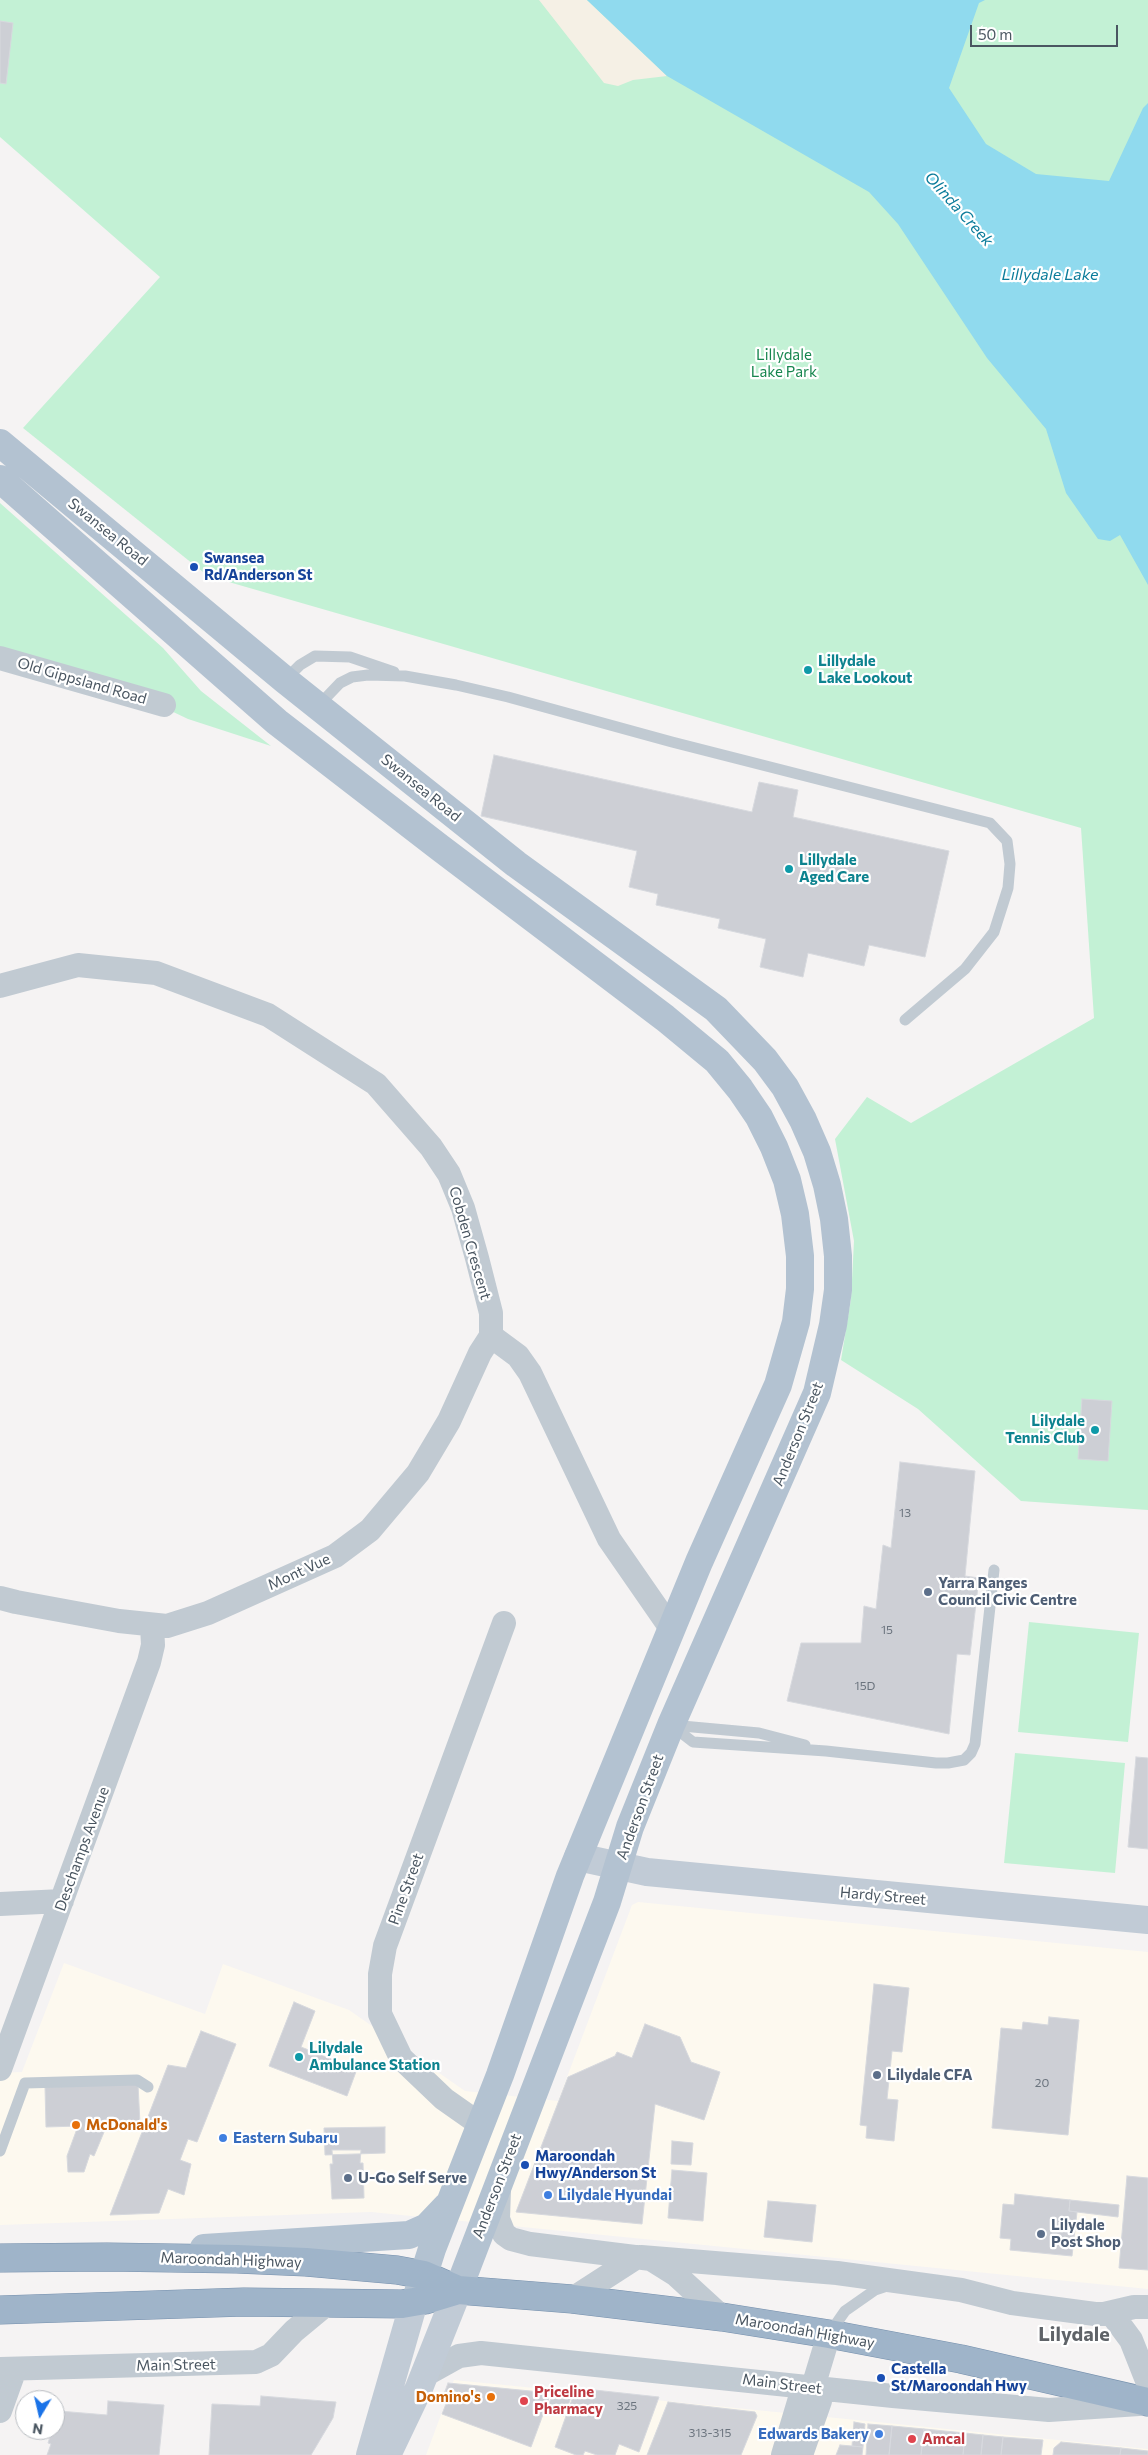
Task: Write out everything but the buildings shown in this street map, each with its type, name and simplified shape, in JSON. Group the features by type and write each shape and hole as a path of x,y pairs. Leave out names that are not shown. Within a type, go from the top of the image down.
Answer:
{"highway":[{"name":"Maroondah Highway","path":"0,2258 107,2257 306,2262 389,2269 424,2275 458,2290 572,2299 722,2316 829,2334 961,2359 1148,2403"},
{"name":"Maroondah Highway","path":"0,2310 140,2304 414,2302 458,2290"}],"main road":[{"name":"Swansea Road","path":"0,443 237,638 285,680 516,864 716,1009 765,1060 785,1088 803,1120 817,1152"},
{"name":"Swansea Road","path":"0,479 277,722 431,842 690,1037 717,1061 740,1089 759,1117 774,1147 786,1180 795,1214 800,1273 796,1322 778,1385 699,1562 672,1630"},
{"path":"225,678 234,670 237,638"},
{"path":"277,722 285,680"},
{"path":"277,722 318,706"},
{"name":"Anderson Street","path":"387,2455 423,2376 458,2290 501,2173 600,1920 630,1827 671,1725 817,1393 834,1316 838,1256 834,1220 817,1152"},
{"path":"370,2455 414,2302 481,2125 578,1857 636,1714 672,1630 688,1632 696,1630 729,1557 773,1494"},
{"path":"636,1714 671,1725"},
{"name":"Hardy Street","path":"578,1857 618,1867 869,1895 1148,1920"},
{"path":"481,2125 515,2138"},
{"path":"107,2257 283,2242 409,2235 431,2223 447,2208 453,2196"}],"street":[{"name":"Old Gippsland Road","path":"0,658 164,705"},
{"name":"Cobden Crescent","path":"0,986 78,965 156,973 268,1014 376,1084 431,1147 449,1174 463,1208 477,1258 491,1313 491,1336"},
{"name":"Mont Vue","path":"0,1598 152,1626 177,1624 283,1581 335,1556 370,1530 403,1492 432,1450 449,1421 480,1353 491,1336"},
{"path":"491,1336 512,1351 530,1373 609,1539 672,1630"},
{"name":"Pine Street","path":"481,2125 444,2099 400,2058 380,2014 379,1989 385,1946 504,1623"},
{"name":"Deschamps Avenue","path":"0,2069 149,1662 153,1645 152,1626"},
{"path":"0,1904 62,1901"},
{"path":"501,2173 498,2219 504,2234 511,2239 530,2244 639,2257 838,2273 905,2284 976,2292 1024,2305 1099,2314 1134,2307 1148,2307"},
{"path":"572,2299 639,2257 654,2261 675,2274 722,2316"},
{"name":"Main Street","path":"7,2369 256,2362 271,2355 302,2324 329,2302"},
{"path":"1111,2312 1131,2340 1148,2384"},
{"path":"783,2455 801,2395 813,2387 829,2334"},
{"name":"Main Street","path":"423,2376 459,2356 481,2353 893,2396 1049,2410 1148,2403"},
{"path":"0,2411 7,2369"},
{"path":"800,2455 820,2401 813,2387"}],"lane":[{"path":"285,680 300,665 315,656 350,657 405,676 508,697 672,742 990,823 1007,841 1010,864 1008,888 994,932 965,969 905,1020"},
{"path":"318,706 340,683 352,677 368,674 405,676"},
{"path":"671,1725 690,1741 826,1751 936,1763 964,1760 971,1753 975,1744 994,1570"},
{"path":"0,2150 25,2083 137,2080 148,2087"},
{"path":"829,2334 845,2312 874,2290 891,2284 905,2284"}],"shaded area":[{"path":"638,1902 1148,1952 1148,2289 371,2212 0,2225 0,2073 22,2072 64,1963 205,2014 223,1964 349,2010 465,2091 558,2101 632,1905"},
{"path":"454,2380 1148,2449 1148,2455 426,2455"}],"green space":[{"name":"Lillydale Lake Park","path":"0,0 1148,0 1148,1510 1021,1501 918,1409 841,1360 851,1299 854,1241 835,1139 867,1097 911,1123 1094,1018 1081,828 208,576 23,428 160,277 0,137"},
{"path":"0,503 163,648 201,691 271,746 188,719 146,699 0,653"},
{"path":"1029,1622 1139,1633 1128,1742 1018,1732"},
{"path":"1015,1753 1125,1763 1115,1873 1004,1863"}],"sand":[{"path":"539,0 587,0 667,76 633,80 618,86 604,83"}],"water":[{"name":"Lillydale Lake","path":"587,0 985,0 979,3 949,88 986,144 1036,174 1109,181 1143,108 1148,103 1148,585 1120,535 1110,541 1098,539 1066,493 1046,429 987,358 898,224 869,192 667,76"}],"place":[{"name":"Swansea Rd/Anderson St","path":"194,567"},
{"name":"Lillydale Lake Lookout","path":"808,670"},
{"name":"Lillydale Aged Care","path":"789,869"},
{"name":"Lilydale Tennis Club","path":"1095,1430"},
{"name":"Yarra Ranges Council Civic Centre","path":"928,1592"},
{"name":"Lilydale Ambulance Station","path":"299,2057"},
{"name":"Lilydale CFA","path":"877,2075"},
{"name":"McDonald's","path":"76,2125"},
{"name":"Eastern Subaru","path":"223,2138"},
{"name":"Maroondah Hwy/Anderson St","path":"525,2165"},
{"name":"U-Go Self Serve","path":"348,2178"},
{"name":"Lilydale Hyundai","path":"548,2195"},
{"name":"Lilydale Post Shop","path":"1041,2234"},
{"name":"Castella St/Maroondah Hwy","path":"881,2378"},
{"name":"Domino's","path":"491,2397"},
{"name":"Priceline Pharmacy","path":"524,2401"},
{"name":"Edwards Bakery","path":"879,2434"},
{"name":"Amcal","path":"912,2439"}],"district":[{"name":"Lilydale","path":"1074,2334"}],"water label":[{"name":"Olinda Creek","path":"959,209"}]}
